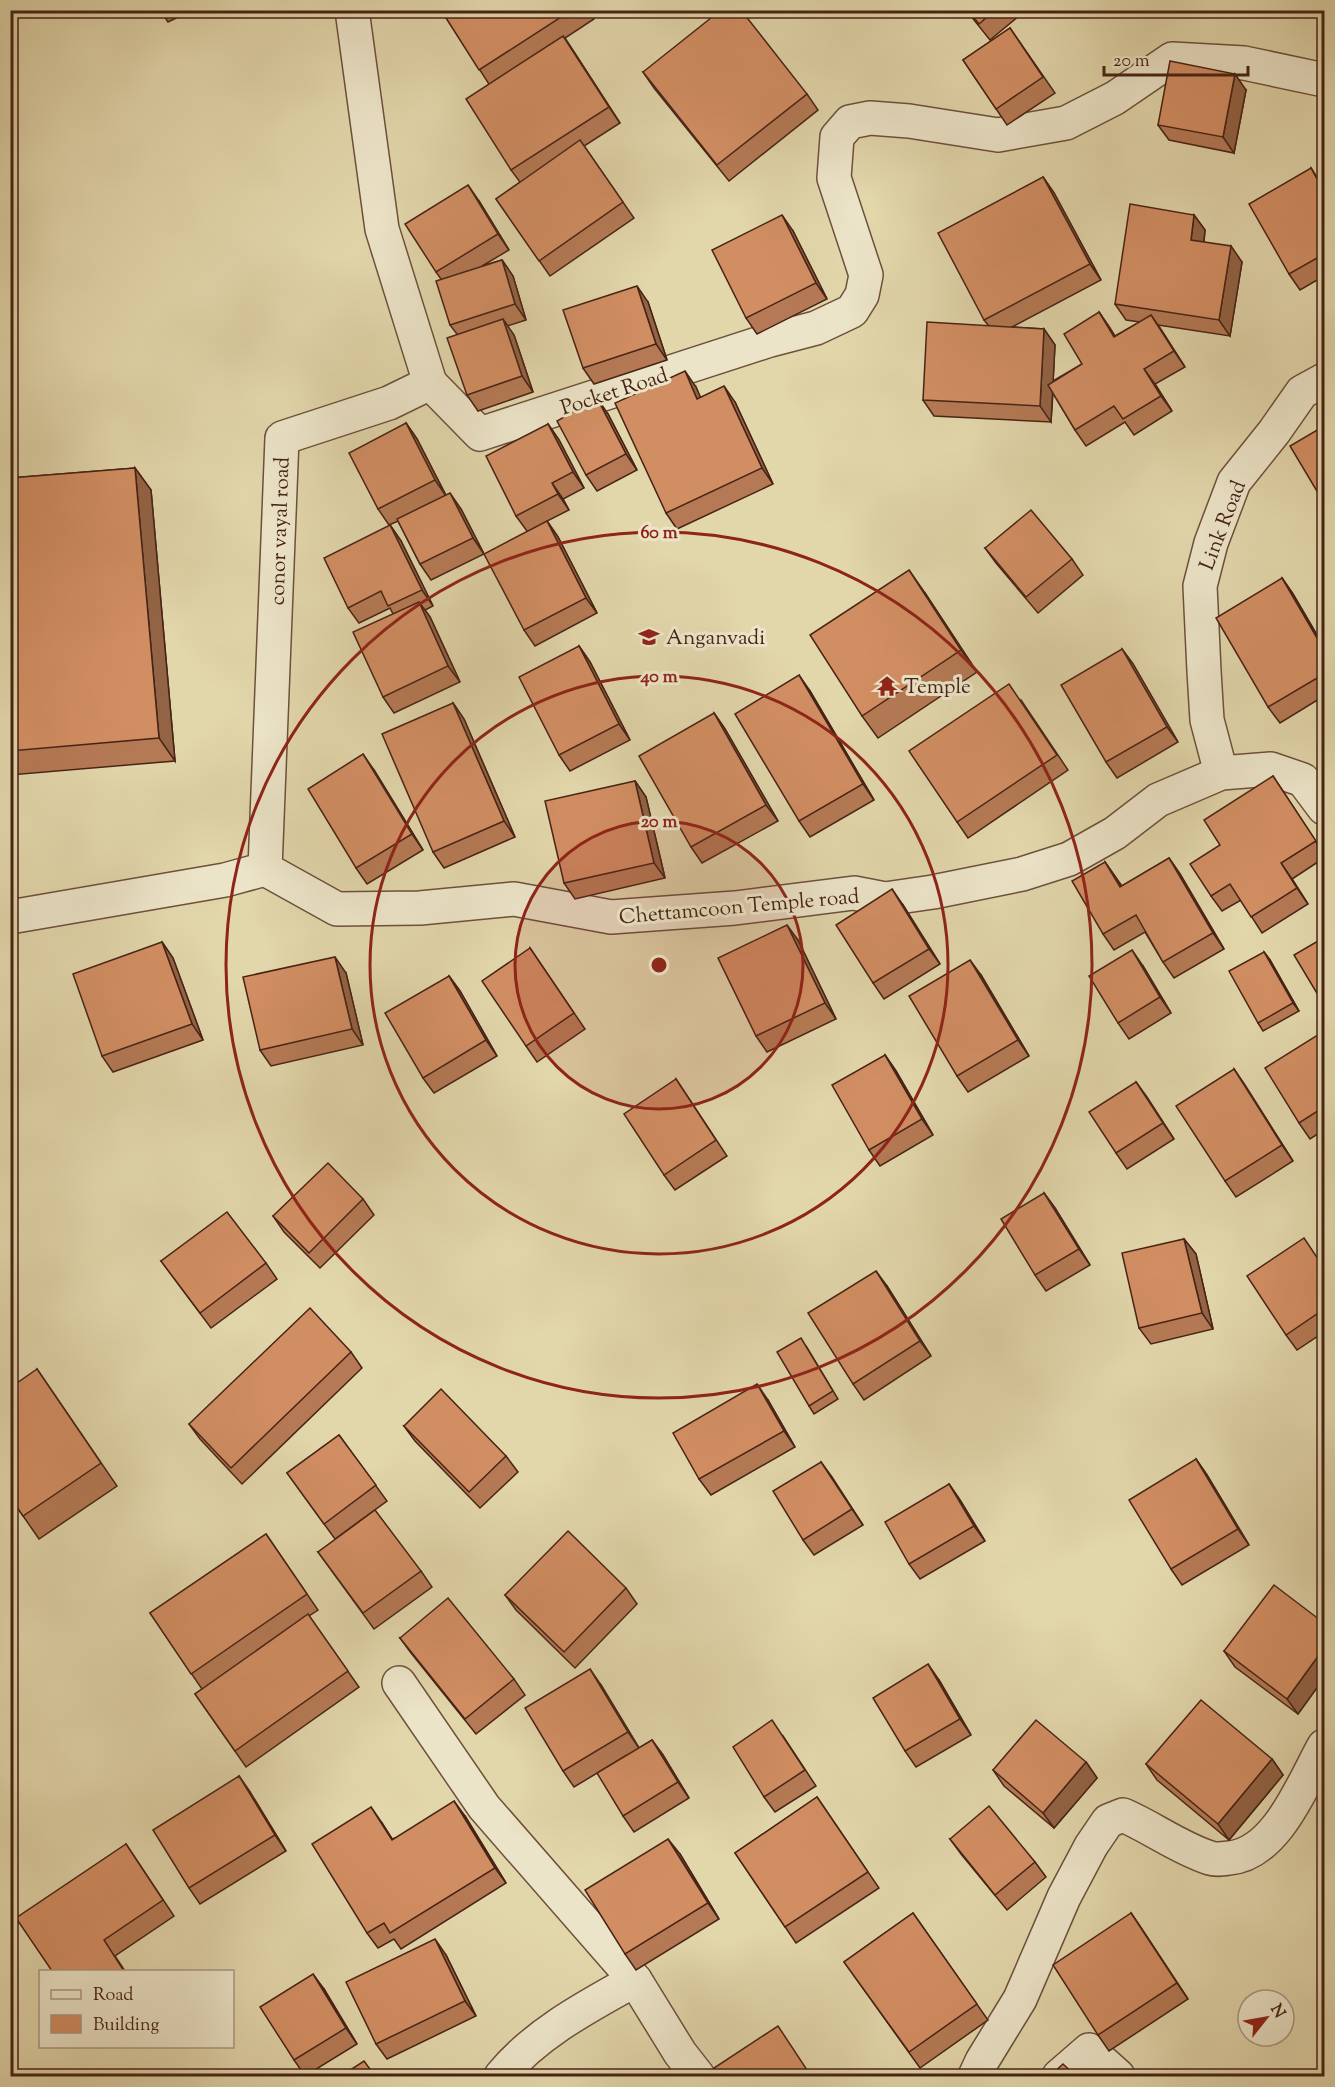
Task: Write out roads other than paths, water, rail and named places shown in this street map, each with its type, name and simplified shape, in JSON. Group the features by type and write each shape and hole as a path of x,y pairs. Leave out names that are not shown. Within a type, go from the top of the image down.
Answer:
{"street":[{"path":"352,10 382,230 430,383"},
{"name":"Pocket Road","path":"430,383 480,434 816,328 852,311 862,295 866,275 834,178 837,137 850,122 870,118 909,121 998,135 1066,123 1115,99 1172,59 1244,63 1324,80"},
{"name":"Link Road","path":"1221,773 1207,720 1200,586 1211,543 1234,482 1302,392 1324,380"},
{"name":"conor vayal road","path":"265,869 282,438 388,403 430,383"},
{"name":"Chettamcoon Temple road","path":"265,869 337,909 420,908 514,899 611,917 735,908 854,893 885,899 1022,874 1069,860 1115,832 1158,800 1221,773 1271,769 1303,780 1324,808"},
{"path":"10,917 225,880 265,869"},
{"path":"399,1683 484,1807 635,1980 698,2076"},
{"path":"975,2076 1020,1999 1064,1897 1108,1821 1123,1815 1145,1824 1190,1850 1214,1859 1237,1858 1257,1848 1278,1826 1294,1802 1324,1746"},
{"path":"501,2076 512,2062 572,2015 635,1980"},
{"path":"1059,2076 1089,2050 1118,2076"}],"place":[{"name":"Anganvadi","path":"649,637"},
{"name":"Temple","path":"887,686"}]}
